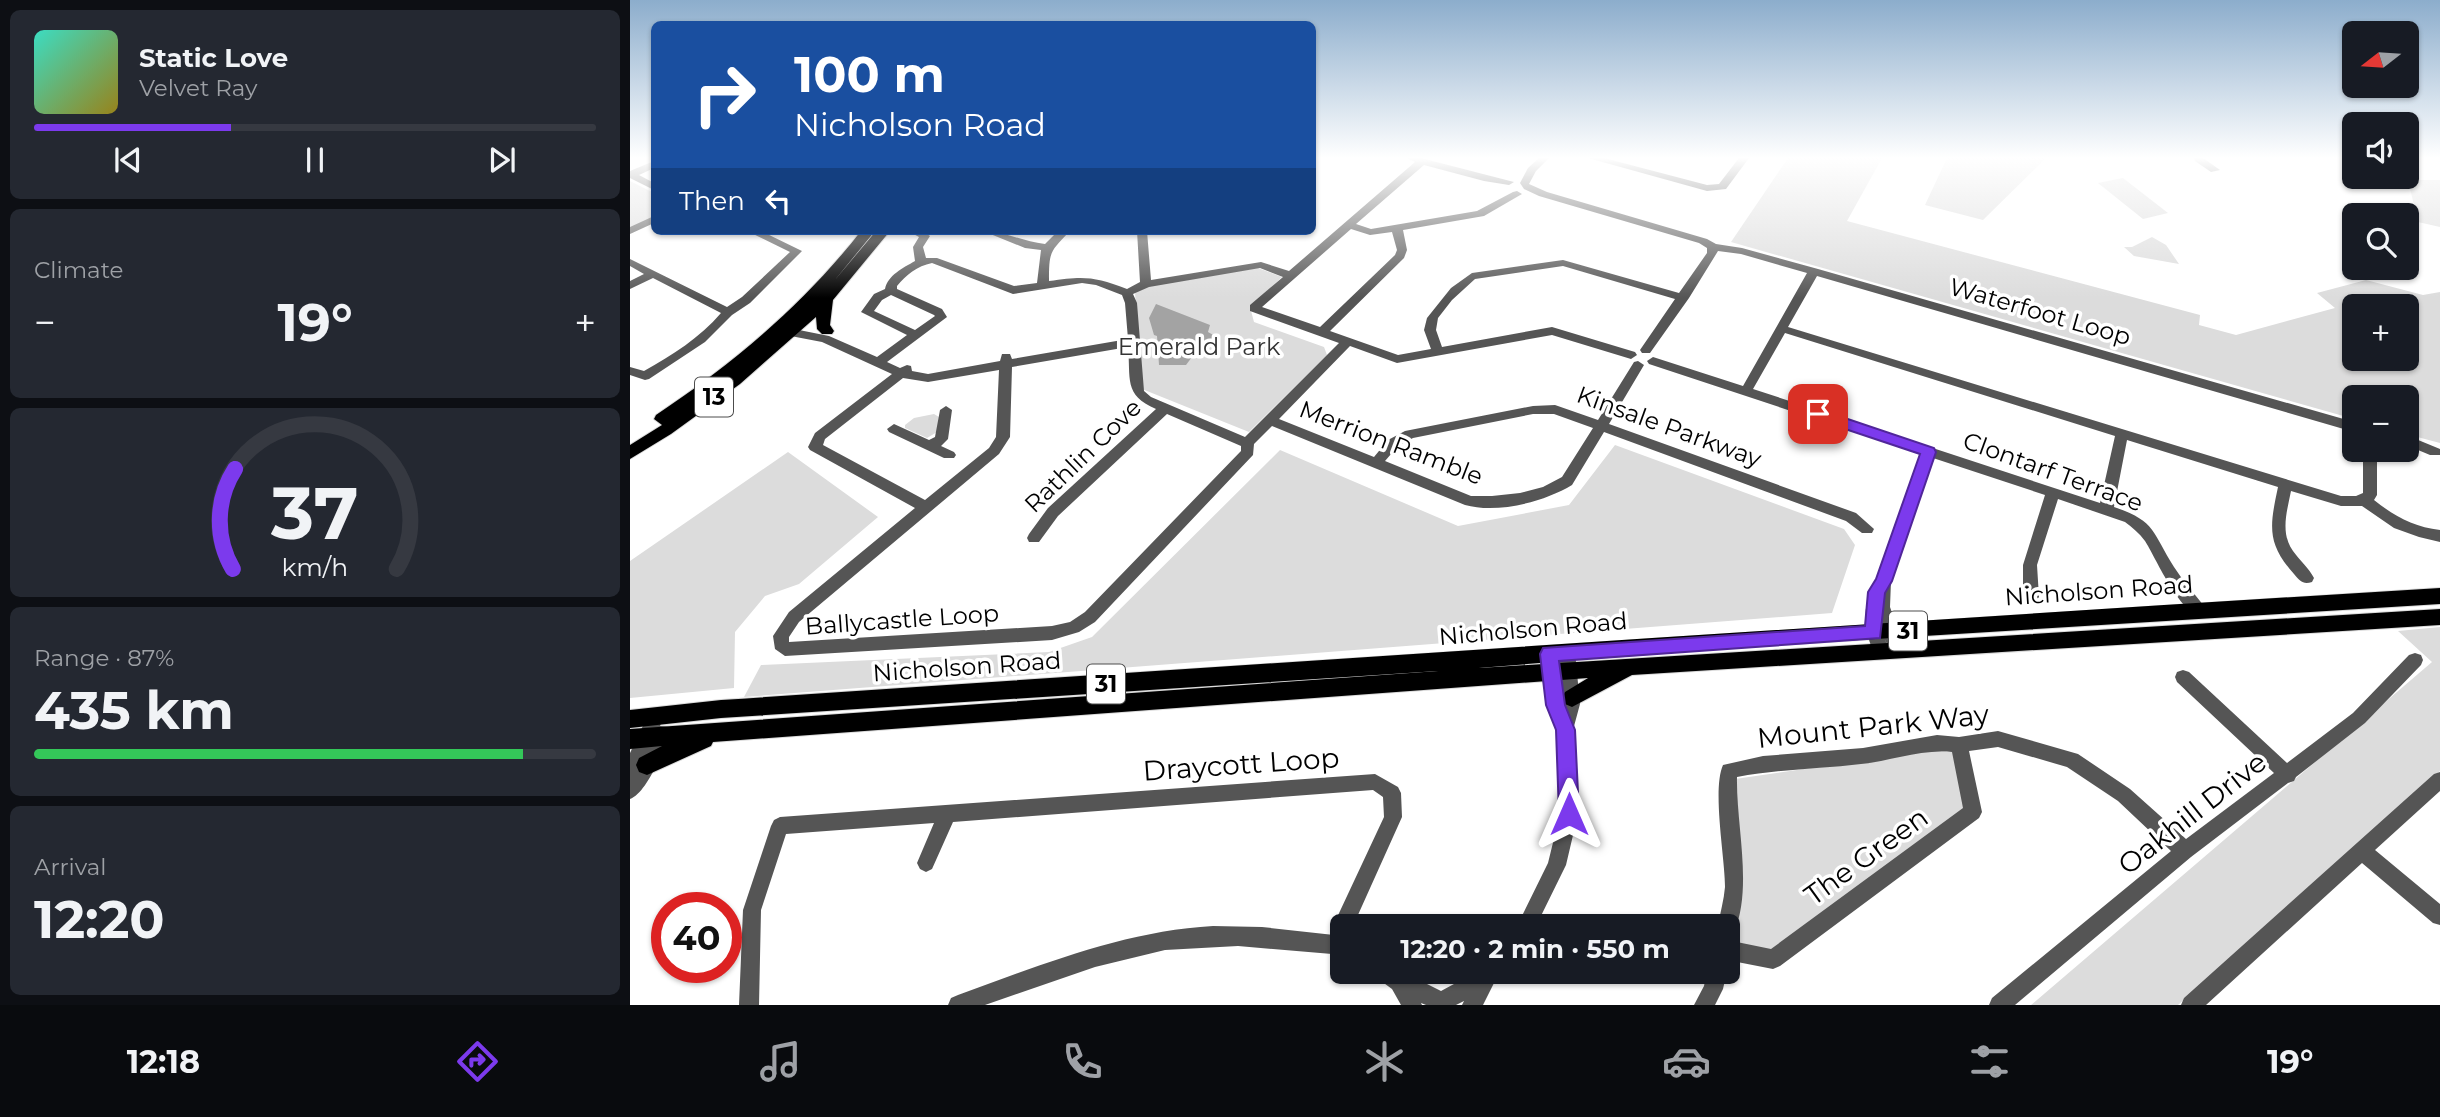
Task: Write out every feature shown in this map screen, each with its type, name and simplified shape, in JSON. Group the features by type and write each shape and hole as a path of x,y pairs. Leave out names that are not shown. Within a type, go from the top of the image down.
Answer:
{"main road":[{"name":"13","path":"630,453 725,390 789,328 865,235"},
{"name":"13","path":"630,439 827,300 880,235"},
{"path":"827,300 821,326 827,331"},
{"name":"Nicholson Road","path":"653,729 721,709 1452,662 1559,662 1640,666 2199,610 2440,596"},
{"name":"Nicholson Road","path":"630,719 653,729 724,732 1559,662 1885,641 2440,617"},
{"path":"1572,698 1608,677 1640,666"},
{"path":"639,768 673,751 724,732"}],"street":[{"path":"1370,205 1254,309 1397,359 1552,331 1647,365 1683,298 1714,250 1713,247"},
{"path":"1349,225 1370,232 1479,214 1497,205"},
{"name":"Waterfoot Loop","path":"1580,205 1703,241 1713,247 1742,251 1814,271 2342,424"},
{"path":"630,231 651,220"},
{"path":"1322,332 1399,257 1402,250 1396,228"},
{"path":"630,371 645,376 656,370 720,323 728,312 746,300 797,251 761,235"},
{"path":"921,262 918,247 925,236 923,235"},
{"path":"999,235 1029,246 1046,247 1060,235"},
{"path":"1142,235 1146,284"},
{"path":"1043,286 1046,247"},
{"path":"891,291 891,285 898,276 921,262 938,261 1013,290 1089,280 1127,293 1146,284 1261,265 1291,275"},
{"path":"630,262 728,312"},
{"path":"1438,351 1430,329 1431,321 1461,283 1472,276 1550,262 1563,263 1683,298"},
{"path":"1746,391 1814,271"},
{"path":"630,286 652,274"},
{"path":"881,360 917,335 939,319 940,313 891,291 878,297 867,312 917,335"},
{"path":"1127,293 1131,303 1138,392 1146,400 1247,443 1347,342"},
{"path":"789,328 827,331 881,360"},
{"path":"789,328 928,378 1133,338"},
{"path":"1783,329 2341,501 2365,500 2370,495 2370,462"},
{"name":"Clontarf Terrace","path":"1650,356 1746,391 2130,518 2153,539 2169,573 2199,610"},
{"name":"Merrion Ramble","path":"1270,420 1470,502 1490,502 1553,490 1567,481 1602,427 1634,360"},
{"name":"Ballycastle Loop","path":"1006,361 1003,437 994,451 794,617 781,636 781,644 785,649 1052,633 1074,627 1090,617 1248,452 1247,443"},
{"path":"906,371 820,436 815,447 925,507"},
{"name":"Rathlin Cove","path":"1034,538 1053,512 1165,408"},
{"name":"Kinsale Parkway","path":"1376,463 1393,443 1410,434 1533,410 1555,409 1851,517 1867,529"},
{"path":"932,445 941,439 946,410"},
{"path":"894,429 949,455"},
{"path":"2106,510 2122,433"},
{"path":"2419,445 2435,452"},
{"path":"1885,641 1882,607 1884,581 1929,452"},
{"path":"2286,484 2276,529 2284,554 2307,578"},
{"path":"2031,597 2031,565 2053,492"},
{"path":"2365,500 2385,517 2402,526 2440,536"},
{"name":"Oakhill Drive","path":"1999,1005 2185,851 2288,775 2359,718 2414,660"},
{"path":"1532,914 1548,886 1563,848 1567,828 1570,799 1565,730 1572,698 1559,662"},
{"path":"1559,662 1555,705 1565,730"},
{"path":"2183,677 2288,775"},
{"path":"630,791 653,729"},
{"name":"Mount Park Way","path":"1729,914 1734,890 1728,802 1729,771 1763,765 1863,756 1937,743 1959,745 1998,739 2071,760 2124,795 2185,851"},
{"name":"The Green","path":"1740,953 1773,959 1973,812 1959,745"},
{"path":"2191,1005 2440,780"},
{"name":"Draycott Loop","path":"749,1005 752,910 780,826 1375,782 1392,793 1393,817 1350,914"},
{"path":"926,863 947,815"},
{"path":"2361,850 2440,916"},
{"path":"958,1005 1042,974 1144,944 1208,937 1330,936"},
{"path":"1396,984 1412,1005"},
{"path":"1406,984 1445,1003 1474,984"},
{"path":"1472,1005 1484,984"},
{"path":"1704,1005 1712,984"}],"green space":[{"path":"630,205 651,205 651,218 630,229"},
{"path":"1756,205 1856,205 1847,221 2200,315 2199,325 2236,335 2335,308 2317,293 2366,280 2423,295 2440,292 2440,443 2419,437 2419,385 2342,385 2342,416 1731,242"},
{"path":"1925,205 1998,205 1983,220"},
{"path":"2125,205 2158,205 2168,213 2143,219"},
{"path":"2419,205 2440,205 2440,227 2419,222"},
{"path":"2152,237 2166,245 2179,264 2134,256 2124,247 2132,247"},
{"name":"Emerald Park","path":"1258,268 1282,277 1250,307 1254,322 1324,347 1327,355 1249,432 1142,389 1135,293 1147,285"},
{"path":"934,414 939,417 937,432 927,438 905,428 914,418"},
{"path":"1615,445 1844,529 1855,545 1832,613 744,697 761,665 1049,652 1092,637 1280,450 1458,526 1569,505"},
{"path":"788,452 878,517 799,584 765,596 735,632 734,688 630,698 630,561"},
{"path":"2440,627 2440,771 2178,1005 2031,1005 2432,662 2398,631"},
{"path":"1920,752 1955,752 1966,811 1766,955 1740,949 1740,914 1738,914 1742,886 1735,779"}],"shaded area":[{"path":"1156,304 1210,325 1208,332 1215,336 1213,345 1192,357 1186,365 1159,365 1157,336 1154,335 1149,318"}],"route":[{"path":"1569,814 1565,730 1555,705 1549,654 1698,642 1874,633 1872,615 1877,592 1884,581 1929,452 1818,414"}]}
